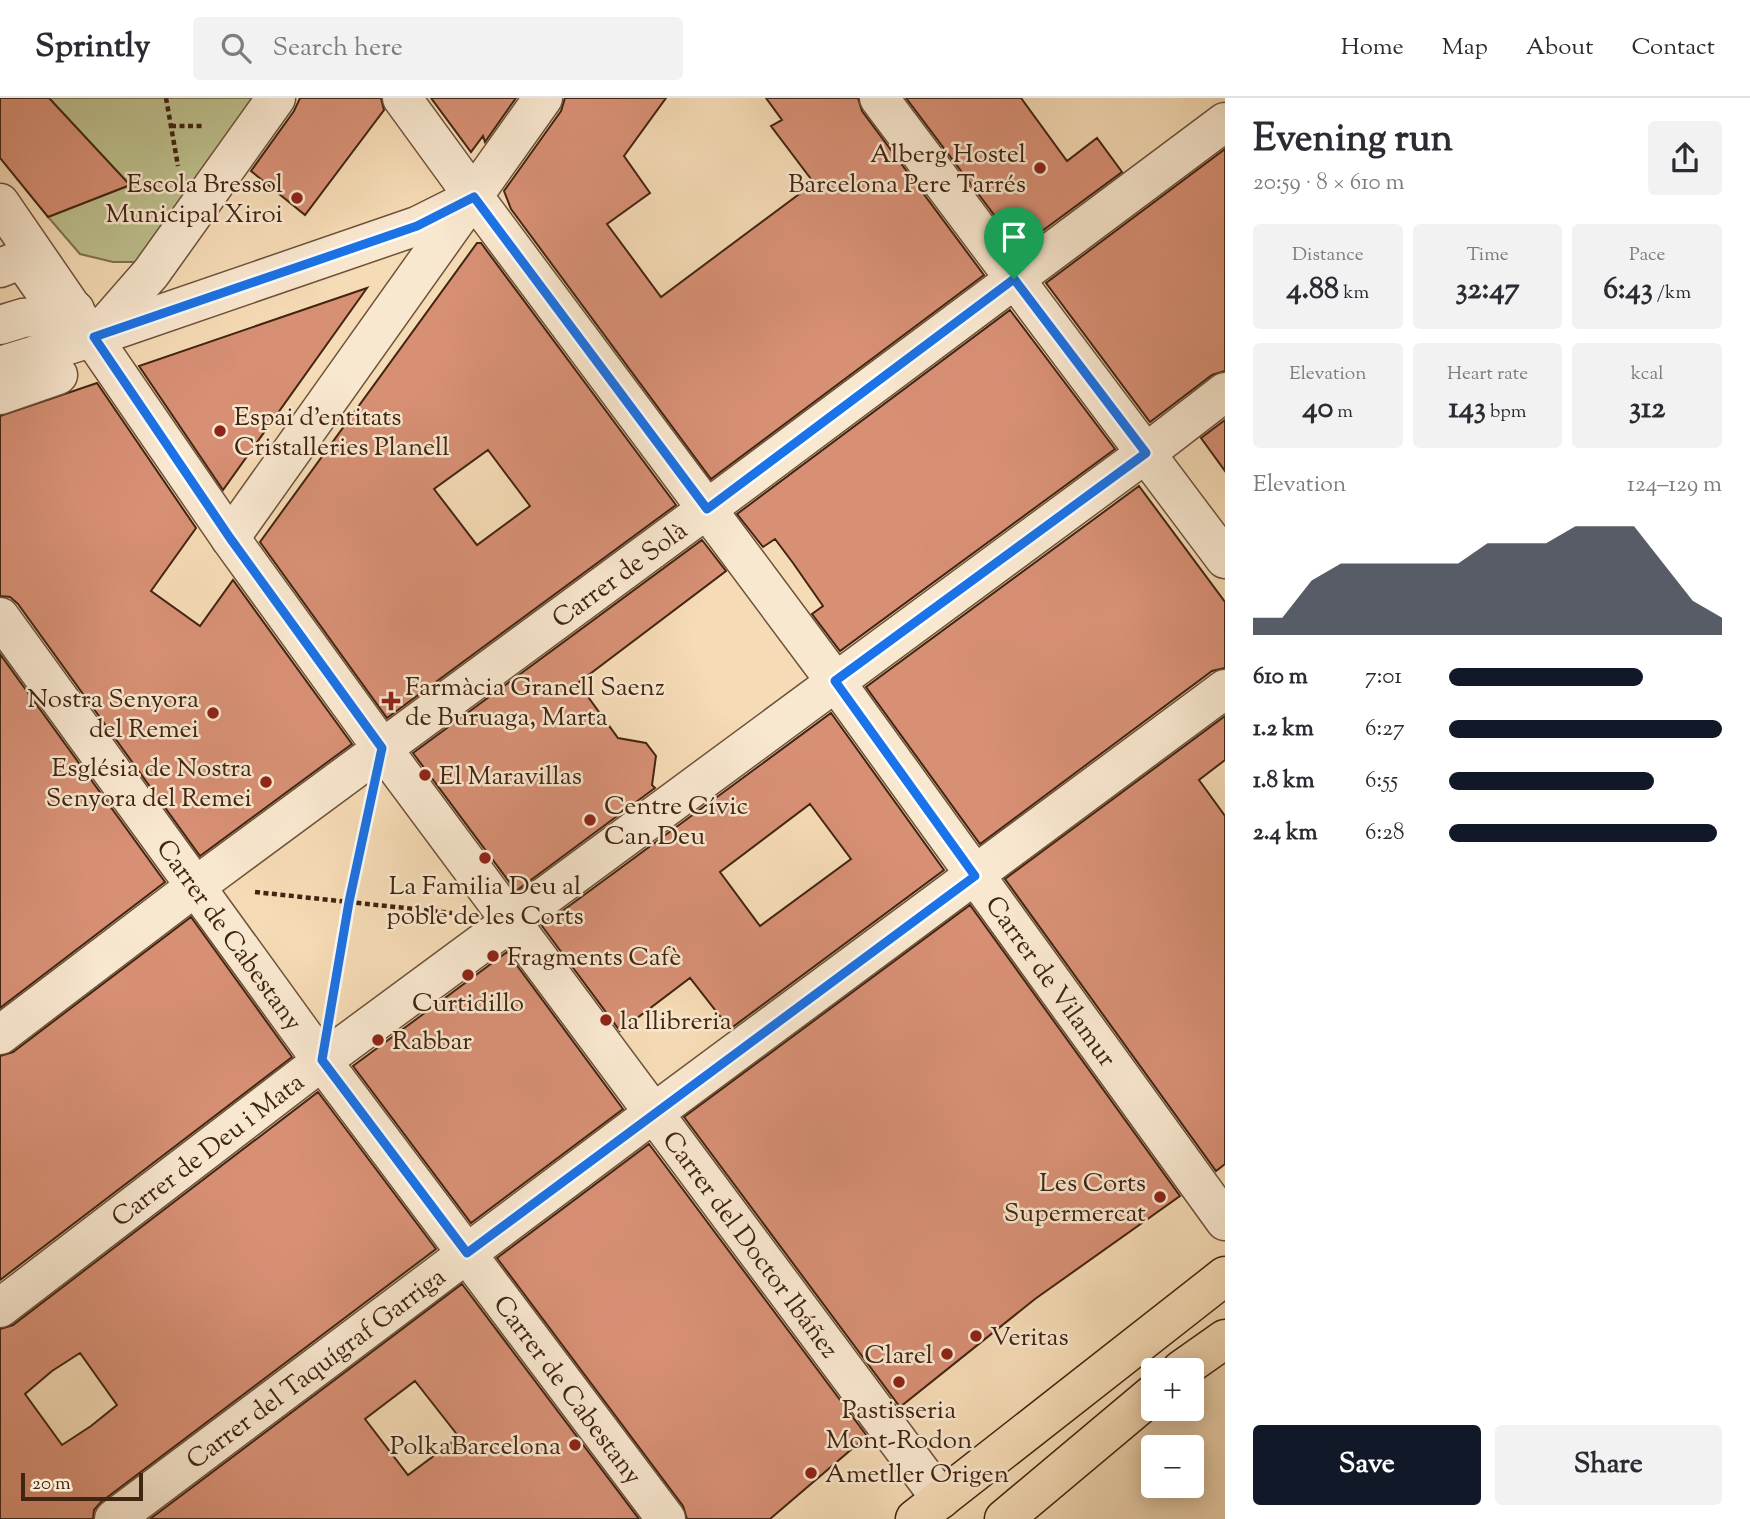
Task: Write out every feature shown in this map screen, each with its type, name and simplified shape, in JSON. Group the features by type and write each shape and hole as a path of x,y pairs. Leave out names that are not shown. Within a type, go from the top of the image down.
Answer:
{"main road":[{"path":"928,1509 1225,1276"},
{"path":"1198,1358 1225,1339"},
{"path":"1004,1519 1141,1404"}],"street":[{"path":"0,395 81,333 151,273 276,98"},
{"name":"Carrer de Vilamur","path":"402,98 835,681 1225,1221"},
{"path":"230,538 544,98"},
{"path":"879,98 1225,559"},
{"name":"Carrer de Solà","path":"0,1035 196,886 1225,122"},
{"path":"0,366 81,333 417,226 474,197"},
{"name":"Carrer del Doctor Ibáñez","path":"0,203 81,333 382,748 655,1112 928,1509"},
{"name":"Carrer del Doctor Ibáñez","path":"11,264 81,333"},
{"path":"0,325 23,318 81,333"},
{"name":"Carrer de Deu i Mata","path":"0,1308 322,1060 1225,392"},
{"name":"Carrer de Cabestany","path":"0,617 322,1060 666,1519"},
{"name":"Carrer del Taquígraf Garriga","path":"114,1519 655,1112 1225,689"}],"path":[{"path":"171,126 198,126"},
{"path":"322,1060 349,902 382,748"},
{"path":"196,886 512,920"}],"green space":[{"path":"49,98 273,98 144,262 113,262 80,254 48,217 130,185"}],"building":[{"path":"0,98 49,98 130,185 48,217 0,158"},
{"path":"300,98 381,98 384,110 305,215 251,171 294,111"},
{"path":"431,98 516,98 485,142 483,136 471,152"},
{"path":"565,98 666,98 624,156 650,193 607,224 661,297 814,183 771,126 782,120 766,98 858,98 862,111 984,275 711,479 511,209 504,191 561,111"},
{"name":"Alberg Hostel Barcelona Pere Tarrés","path":"906,98 1021,98 1067,161 1097,138 1122,172 1019,248"},
{"path":"1225,149 1225,371 1212,375 1150,422 1046,283"},
{"path":"477,243 481,243 676,505 387,718 260,542","holes":["488,450 530,506 477,545 434,489"]},
{"name":"Espai d'entitats Cristalleries Planell","path":"367,288 223,490 139,366"},
{"path":"1010,310 1115,449 840,651 812,614 823,606 775,539 763,547 737,514"},
{"path":"97,383 196,528 151,591 200,626 233,580 352,744 200,856 18,604 10,597 0,596 0,416"},
{"path":"1225,420 1225,471 1201,438"},
{"path":"1139,486 1225,602 1225,668 1212,671 980,844 866,687"},
{"path":"702,540 726,571 578,683 618,738 646,743 656,756 652,785 655,788 516,891 413,753"},
{"path":"0,654 165,882 0,1008"},
{"path":"831,713 944,870 730,1029 690,978 620,1031 542,926","holes":["810,804 851,859 760,926 720,872"]},
{"path":"1225,716 1225,760 1199,780 1225,816 1225,1164 1216,1171 1005,879"},
{"path":"970,905 1180,1196 1035,1299 900,1407 684,1117"},
{"path":"191,917 292,1057 0,1280 0,1056 13,1052"},
{"path":"507,952 623,1109 471,1223 353,1066"},
{"path":"318,1092 436,1249 101,1502 94,1510 93,1519 0,1519 0,1329 13,1325","holes":["80,1353 117,1405 62,1445 25,1394 52,1371"]},
{"path":"649,1144 867,1436 770,1519 687,1519 683,1506 497,1258"},
{"path":"462,1284 639,1519 150,1519","holes":["415,1381 459,1437 408,1475 365,1419"]}],"place":[{"name":"Alberg Hostel Barcelona Pere Tarrés","path":"1040,168"},
{"name":"Escola Bressol Municipal Xiroi","path":"297,198"},
{"name":"Espai d'entitats Cristalleries Planell","path":"220,431"},
{"name":"Farmàcia Granell Saenz de Buruaga, Marta","path":"391,701"},
{"name":"Nostra Senyora del Remei","path":"213,713"},
{"name":"El Maravillas","path":"425,775"},
{"name":"Església de Nostra Senyora del Remei","path":"266,782"},
{"name":"Centre Cívic Can Deu","path":"590,820"},
{"name":"La Familia Deu al poble de les Corts","path":"485,858"},
{"name":"Fragments Cafè","path":"493,956"},
{"name":"Curtidillo","path":"468,975"},
{"name":"la llibreria","path":"606,1020"},
{"name":"Rabbar","path":"378,1040"},
{"name":"Les Corts Supermercat","path":"1160,1197"},
{"name":"Veritas","path":"976,1336"},
{"name":"Clarel","path":"947,1354"},
{"name":"Pastisseria Mont-Rodon","path":"899,1382"},
{"name":"PolkaBarcelona","path":"575,1445"},
{"name":"Ametller Origen","path":"811,1473"}],"route":[{"path":"474,197 707,509 1014,279 1146,453 835,681 975,876 467,1253 322,1060 349,902 382,748 230,538 94,337 417,226 474,197"}]}
